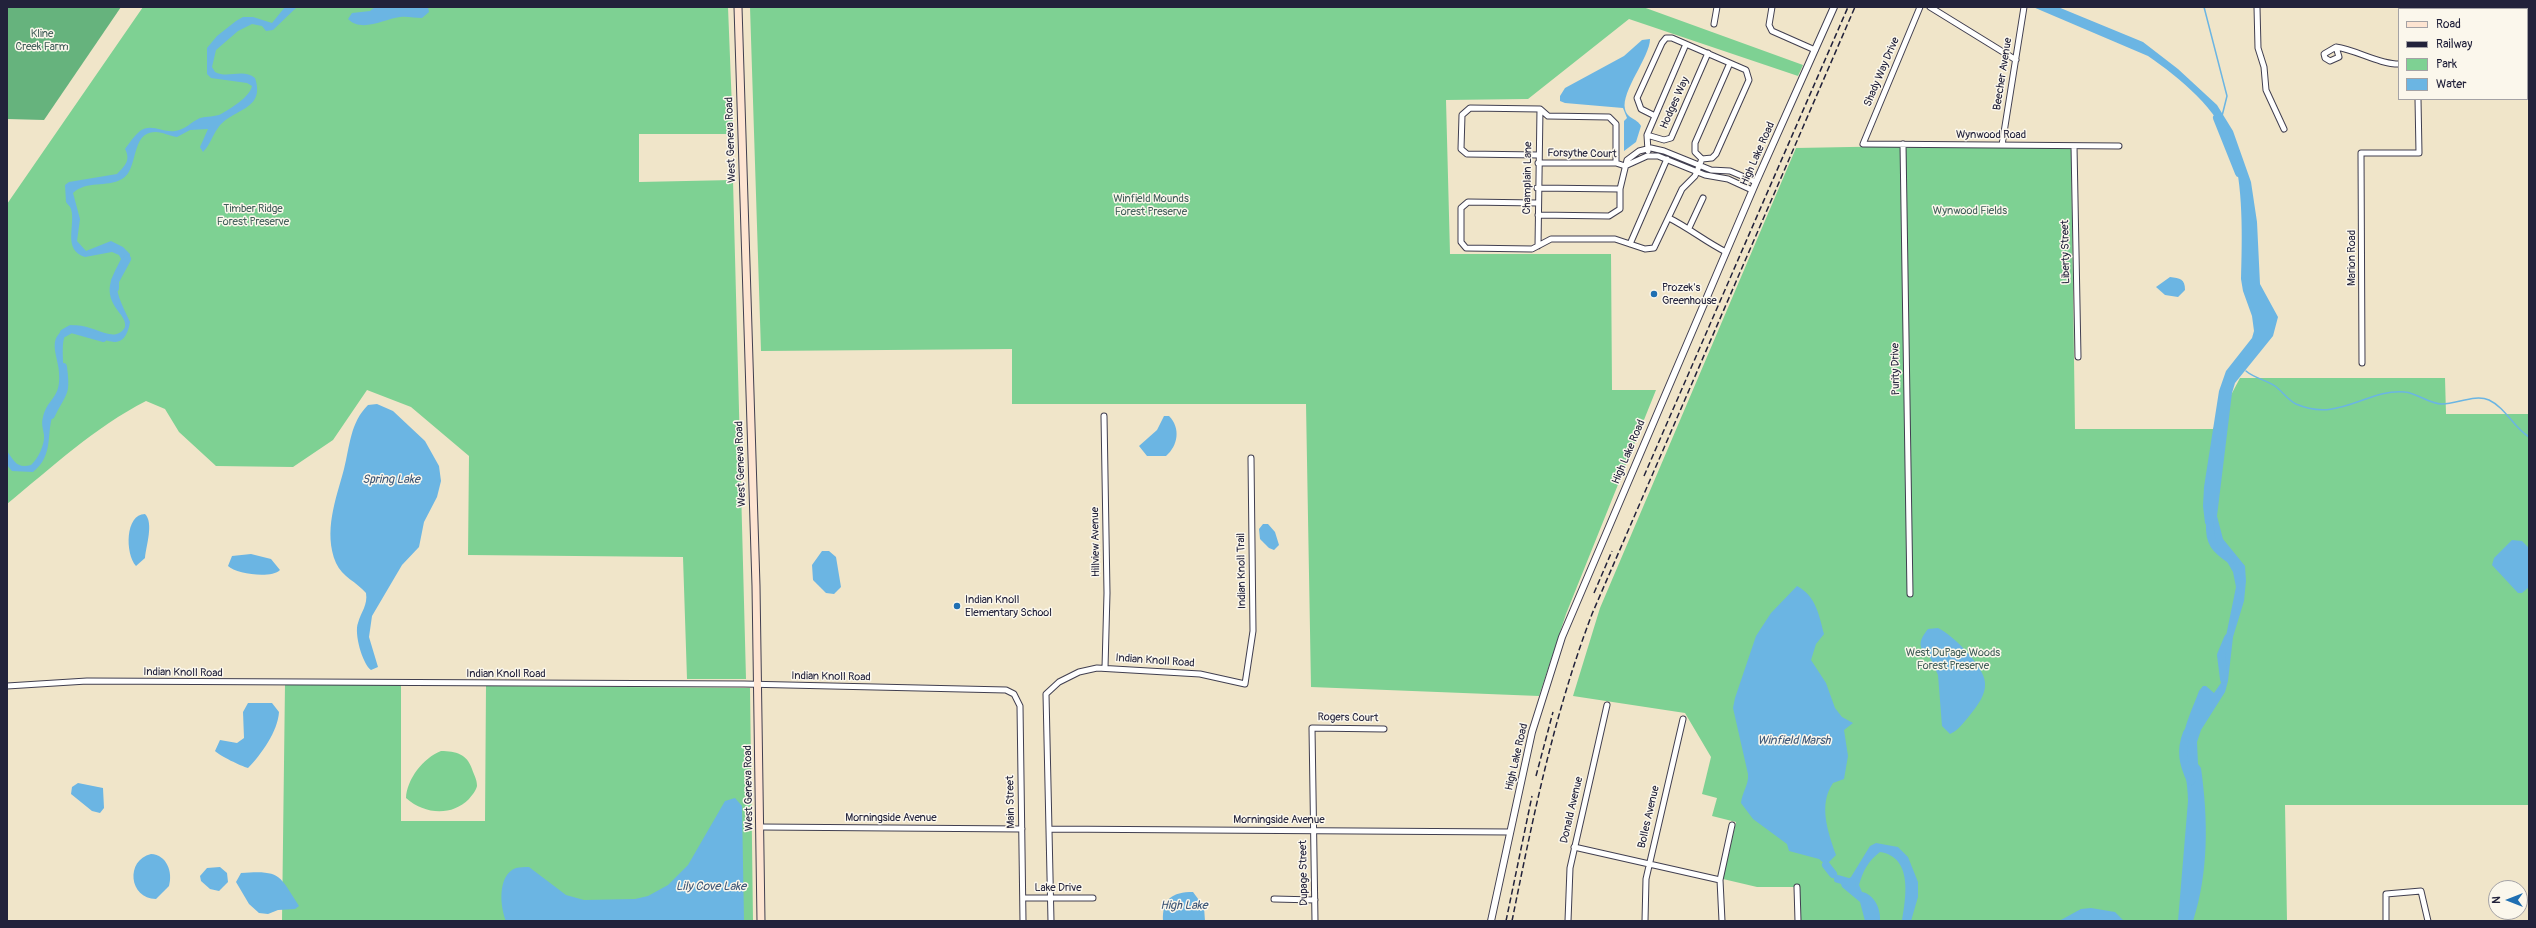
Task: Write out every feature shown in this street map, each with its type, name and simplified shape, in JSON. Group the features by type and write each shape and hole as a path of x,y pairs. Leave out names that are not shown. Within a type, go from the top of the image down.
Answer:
{"main road":[{"name":"West Geneva Road","path":"738,7 758,685 762,921"}],"street":[{"path":"1714,24 1717,7"},
{"path":"1772,7 1769,25 1772,31 1815,50"},
{"name":"High Lake Road","path":"1492,921 1510,832 1537,715 1562,637 1752,190 1834,7"},
{"name":"Shady Way Drive","path":"1863,144 1920,7"},
{"path":"1930,7 2016,60"},
{"path":"2257,7 2258,48 2264,67 2266,90 2284,129"},
{"name":"Beecher Avenue","path":"2002,144 2024,9"},
{"name":"Hodges Way","path":"1655,116 1641,108 1637,102 1638,96 1664,40 1672,38 1746,70 1749,80 1716,154 1712,158 1702,159"},
{"name":"Hodges Way","path":"1649,156 1647,149 1647,135 1686,44"},
{"path":"2336,47 2362,53 2388,64 2398,64"},
{"name":"Hodges Way","path":"1647,135 1664,140 1671,138 1708,53"},
{"path":"1537,203 1468,202 1461,208 1461,242 1466,248 1532,249 1551,239 1614,239 1645,249 1654,248 1682,189 1697,172 1702,159 1695,152 1695,143 1730,63"},
{"name":"Marion Road","path":"2362,363 2361,153 2419,153 2418,100"},
{"name":"Forsythe Court","path":"1538,155 1467,154 1461,148 1462,116 1470,108 1540,109"},
{"path":"1540,109 1548,116 1609,117 1616,124 1616,163"},
{"name":"Champlain Lane","path":"1538,246 1537,203 1540,109"},
{"name":"Wynwood Road","path":"1863,144 2119,146"},
{"name":"Purity Drive","path":"1903,144 1910,594"},
{"name":"Liberty Street","path":"2074,146 2078,357"},
{"path":"1538,214 1609,216 1620,209 1620,189 1627,160 1634,154 1647,149 1664,151 1699,166 1711,170 1730,171 1756,182"},
{"path":"1626,166 1649,156 1667,159 1709,176 1728,179 1752,190"},
{"path":"1630,244 1667,159"},
{"name":"Forsythe Court","path":"1538,163 1616,163 1626,166"},
{"path":"1538,188 1620,189"},
{"path":"1689,228 1703,198"},
{"path":"1669,218 1689,228 1709,243 1726,252"},
{"name":"Hillview Avenue","path":"1104,416 1107,601 1106,668"},
{"name":"Indian Knoll Trail","path":"1245,684 1253,632 1251,458"},
{"name":"Indian Knoll Road","path":"1049,829 1046,694 1059,682 1079,672 1106,668 1200,674 1245,684"},
{"name":"Indian Knoll Road","path":"7,686 87,681 758,685 1006,690"},
{"name":"Main Street","path":"1006,690 1014,694 1020,706 1023,921"},
{"name":"Donald Avenue","path":"1568,921 1568,885 1574,847 1608,705"},
{"name":"Bolles Avenue","path":"1645,921 1645,886 1649,864 1683,719"},
{"name":"Rogers Court","path":"1312,728 1384,729"},
{"name":"Dupage Street","path":"1312,728 1315,921"},
{"path":"1722,921 1720,880 1732,825"},
{"name":"Morningside Avenue","path":"761,827 1022,829"},
{"path":"1049,829 1050,921"},
{"name":"Morningside Avenue","path":"1049,829 1510,832"},
{"path":"1574,847 1720,880"},
{"path":"1797,887 1798,921"},
{"path":"2385,921 2386,894 2421,891 2428,921"},
{"name":"Lake Drive","path":"1023,898 1093,898"},
{"path":"1274,900 1315,900"}],"green space":[{"name":"Kline Creek Farm","path":"7,7 121,7 44,120 7,119"},
{"name":"Timber Ridge Forest Preserve","path":"143,7 728,7 733,134 639,134 639,182 733,180 746,679 687,679 683,557 468,555 469,456 411,407 367,390 333,440 293,467 216,466 179,432 165,409 146,401 127,411 91,436 7,504 7,204"},
{"name":"Winfield Mounds Forest Preserve","path":"750,7 1643,7 1803,65 1798,76 1629,19 1528,99 1446,100 1450,254 1611,254 1612,390 1656,390 1566,614 1539,696 1311,687 1306,404 1012,404 1012,349 761,351"},
{"name":"West DuPage Woods Forest Preserve","path":"1905,146 2071,148 2075,429 2213,429 2240,378 2445,378 2446,414 2529,414 2529,805 2285,805 2287,921 1800,921 1799,887 1757,887 1723,879 1736,822 1712,816 1717,798 1702,794 1711,757 1685,713 1573,696 1600,608 1796,148"},
{"path":"285,684 401,685 401,821 485,821 486,686 750,688 753,921 282,921"},
{"path":"441,751 460,754 464,757 470,764 477,786 469,799 454,809 446,811 429,810 406,798 407,791 409,784 422,764 434,754"}],"water":[{"path":"285,7 297,7 273,30 266,31 262,26 252,24 238,31 216,50 212,67 215,72 220,74 246,74 255,78 257,89 256,97 246,108 224,121 203,152 200,147 208,129 190,130 177,137 159,132 148,133 138,144 131,168 122,179 116,182 90,185 78,189 73,193 80,219 77,241 86,251 111,241 123,247 130,254 128,262 119,272 116,284 119,297 130,322 125,336 118,341 110,341 80,330 71,330 65,336 63,354 65,393 51,419 47,451 40,465 33,472 12,471 7,465 7,451 16,463 26,466 31,465 34,462 42,447 44,439 42,424 43,417 45,410 56,393 59,382 59,368 55,348 58,335 66,328 76,325 85,326 104,333 112,334 119,333 125,327 122,317 113,304 110,291 110,285 114,273 121,259 119,255 112,252 85,257 78,254 74,249 71,236 72,215 71,208 66,202 65,185 69,182 117,174 125,165 127,160 127,153 125,149 132,139 144,129 153,128 171,131 179,130 185,128 200,118 221,114 239,102 248,94 252,86 247,83 211,78 207,74 207,48 217,36 243,17 253,17 272,23"},
{"path":"375,7 428,7 429,12 422,18 400,17 366,25 354,23 348,19 352,13 370,11"},
{"path":"2033,7 2058,7 2143,42 2178,69 2217,105 2233,131 2251,182 2257,222 2260,284 2278,317 2273,336 2235,383 2232,393 2217,516 2223,539 2245,566 2246,581 2244,601 2233,637 2228,681 2225,692 2201,730 2197,742 2198,764 2201,768 2205,806 2206,845 2202,883 2193,921 2178,921 2188,801 2183,742 2187,722 2199,691 2203,686 2206,686 2214,693 2221,683 2225,641 2236,587 2233,572 2205,523 2203,506 2204,487 2219,391 2226,371 2252,338 2254,331 2252,316 2243,291 2241,279 2241,212 2238,177 2231,147 2217,120 2197,96 2173,74 2148,56"},
{"path":"1650,39 1646,55 1631,84 1625,102 1625,109 1628,115 1637,121 1641,126 1636,142 1624,151 1624,121 1627,118 1623,108 1565,103 1560,101 1560,96 1565,88 1624,56 1642,40"},
{"path":"2170,277 2179,279 2184,283 2185,290 2178,297 2165,295 2156,287"},
{"name":"Spring Lake","path":"377,404 393,411 425,441 439,466 441,481 437,497 424,522 419,547 402,565 372,616 369,637 378,667 371,670 362,655 357,634 358,623 366,601 366,593 342,572 336,563 332,551 331,528 332,516 354,427 362,412 368,405"},
{"path":"1164,416 1169,416 1175,426 1176,437 1173,447 1166,456 1147,456 1139,446 1157,430"},
{"path":"145,514 149,523 149,535 145,558 136,566 130,553 130,527 138,516"},
{"path":"1263,524 1268,524 1275,532 1279,545 1274,550 1269,548 1260,539 1259,529"},
{"path":"2512,540 2522,541 2529,548 2529,587 2522,593 2518,593 2492,565 2494,558"},
{"path":"822,551 829,551 836,557 841,587 834,594 826,593 813,580 812,565"},
{"path":"251,554 271,559 280,570 276,573 262,575 238,571 228,566 232,556"},
{"name":"Winfield Marsh","path":"1797,586 1809,595 1813,601 1824,634 1816,644 1811,660 1826,683 1835,708 1842,717 1853,723 1844,730 1848,756 1844,779 1833,783 1828,791 1826,800 1826,819 1836,855 1826,865 1819,859 1789,851 1787,844 1753,819 1741,803 1748,774 1733,708 1735,698 1756,636 1771,613"},
{"path":"1938,628 1944,631 1959,644 1974,660 1984,676 1985,683 1983,696 1978,704 1961,726 1950,734 1942,726 1938,675 1929,655 1922,649 1921,646 1921,640 1928,629"},
{"path":"248,703 272,703 279,712 276,727 272,735 248,768 231,761 215,751 220,740 237,743 244,738 243,712"},
{"path":"78,783 103,788 104,808 100,813 92,811 71,794 72,787"},
{"name":"Lily Cove Lake","path":"735,798 742,806 744,921 506,921 502,908 503,884 510,872 516,868 529,867 566,895 584,900 635,899 648,896 668,885 688,865 725,801"},
{"path":"1876,843 1898,847 1908,857 1918,882 1918,897 1911,921 1902,921 1905,901 1905,879 1903,870 1891,855 1880,852 1876,855 1866,867 1859,885 1862,892 1870,896 1876,903 1880,921 1865,921 1860,902 1842,887 1841,884 1851,877 1870,846"},
{"path":"151,854 161,857 165,861 168,865 170,875 169,886 156,899 147,897 140,893 134,879 134,871 137,864 143,858"},
{"path":"220,867 227,873 228,882 219,891 210,889 201,881 200,876 207,868"},
{"path":"241,873 264,873 272,874 278,877 287,887 299,906 295,909 278,910 268,914 259,913 249,904 236,882"},
{"name":"High Lake","path":"1193,892 1204,907 1205,921 1163,921 1164,907 1170,898 1179,893"},
{"path":"2091,908 2115,912 2124,921 2059,921 2081,909"}],"waterway":[{"path":"2204,7 2227,96 2222,116"},
{"path":"2217,118 2239,173"},
{"path":"115,288 115,281 127,259"},
{"path":"64,333 71,329 103,338"},
{"path":"51,415 63,393 63,367"},
{"path":"2246,371 2275,386 2296,404 2312,409 2326,410 2340,407 2391,392 2405,392 2414,394 2437,404 2448,404 2484,398 2495,403 2518,428 2529,437"},
{"path":"2210,523 2211,536 2214,545 2231,560"},
{"path":"2224,679 2221,655 2228,638"},
{"path":"2187,733 2183,757 2191,781"},
{"path":"1826,865 1833,874"},
{"path":"1838,879 1852,883"}],"railway":[{"path":"1644,476 1848,7"},
{"path":"1512,921 1546,766 1566,690 1592,614 1855,7"},
{"path":"1594,593 1612,551"},
{"path":"1536,776 1553,712"},
{"path":"1506,921 1532,796"}],"place":[{"name":"Prozek's Greenhouse","path":"1654,294"},
{"name":"Indian Knoll Elementary School","path":"957,606"}],"park label":[{"name":"Wynwood Fields","path":"1970,211"}]}
